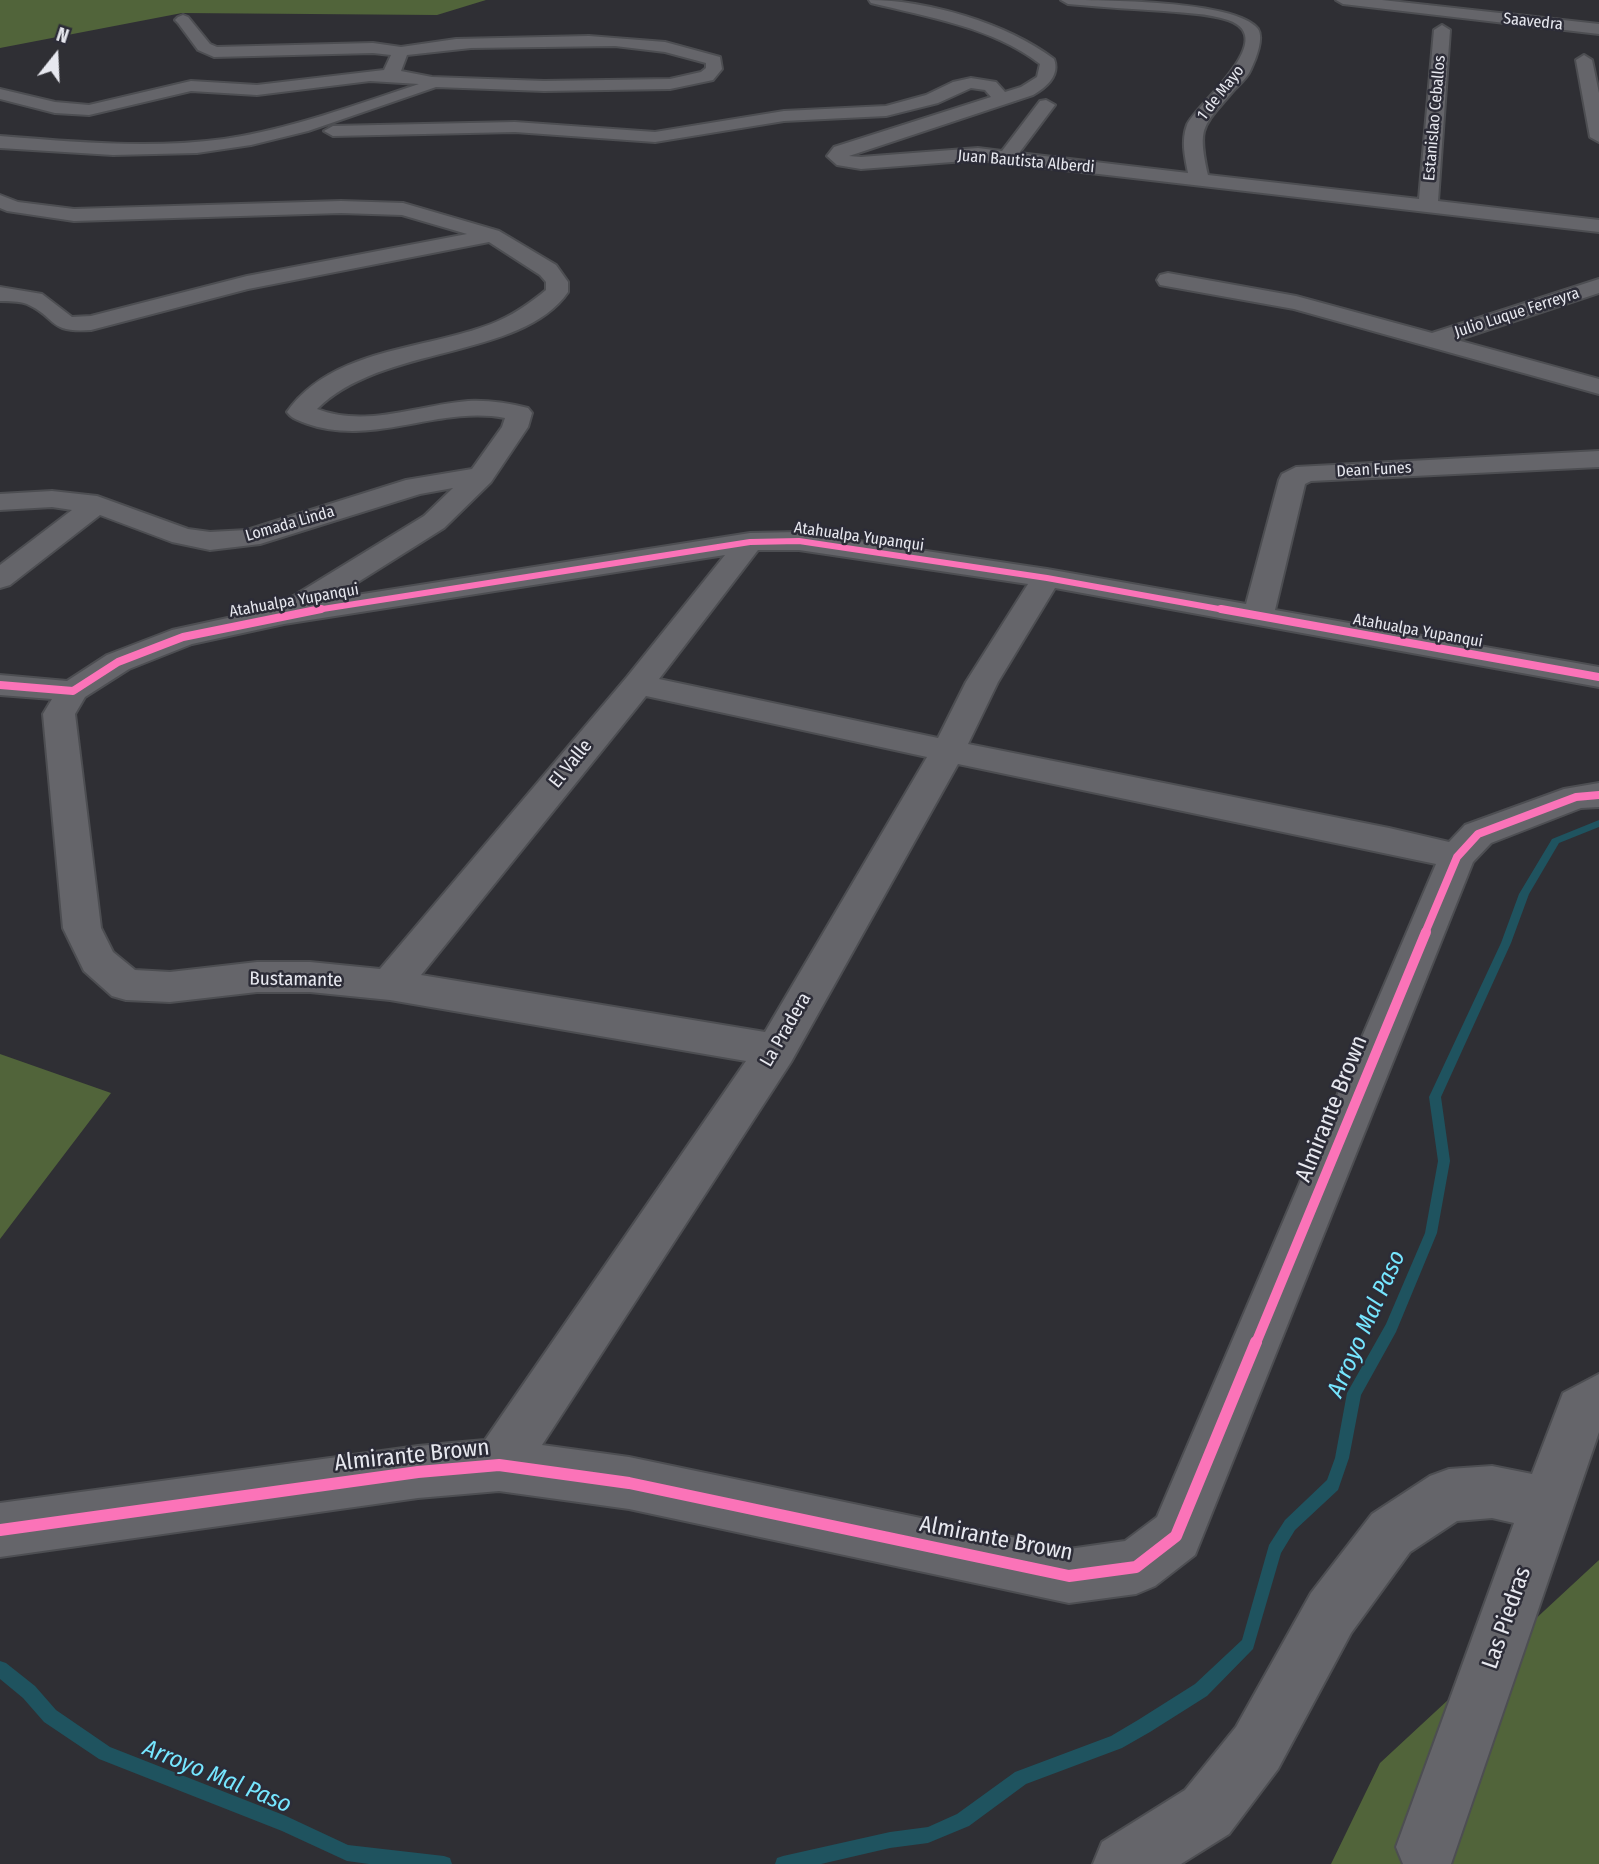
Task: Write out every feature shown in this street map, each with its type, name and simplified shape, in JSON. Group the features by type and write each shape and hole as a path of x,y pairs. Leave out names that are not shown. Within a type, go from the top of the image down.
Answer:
{"street":[{"name":"Juan Bautista Alberdi","path":"876,0 988,32 1038,52 1048,62 1048,71 1042,83 1003,100 841,151 836,156 844,161 861,163 957,155 1007,157 1599,226"},
{"name":"1 de Mayo","path":"1068,0 1206,10 1236,17 1251,30 1253,38 1243,70 1196,124 1192,143 1199,179"},
{"name":"Saavedra","path":"1343,0 1599,29"},
{"path":"1565,25 1599,13"},
{"path":"0,94 67,109 87,110 183,86 259,89 392,76 432,82 544,86 670,84 707,76 714,69 714,61 673,49 599,40 477,43 415,48 401,52 373,48 214,52 204,47 183,20"},
{"name":"Estanislao Ceballos","path":"1428,206 1442,30"},
{"path":"392,76 393,64 401,52"},
{"path":"1584,60 1599,137"},
{"path":"0,142 83,148 223,145 289,132 426,87 432,82"},
{"path":"289,132 515,127 655,137 784,116 886,111 932,99 971,83 990,86 1003,100"},
{"path":"1007,157 1046,105"},
{"path":"0,201 14,208 74,215 341,207 403,209 492,235 548,270 557,282 556,292 544,306 534,313 474,336 363,369 319,391 300,412 314,419 348,425 503,408 519,413 515,427 481,476"},
{"path":"0,294 38,301 59,322 75,325 247,283 492,235"},
{"path":"1168,280 1296,303 1599,387"},
{"name":"Julio Luque Ferreyra","path":"1435,340 1599,286"},
{"name":"Dean Funes","path":"1258,616 1292,480 1305,473 1599,459"},
{"name":"Lomada Linda","path":"0,502 52,499 97,504 182,536 210,541 250,538 416,486 481,476"},
{"name":"Atahualpa Yupanqui","path":"284,615 434,522 481,476"},
{"path":"0,579 97,504"},
{"name":"Atahualpa Yupanqui","path":"73,691 118,662 183,637 284,615 750,542 799,541 1047,578 1599,677"},
{"name":"El Valle","path":"390,985 638,684 750,542"},
{"name":"La Pradera","path":"499,1465 776,1051 790,1021 948,751 982,682 1047,578"},
{"path":"638,684 948,751 1376,837 1457,858"},
{"path":"0,685 73,691"},
{"name":"Bustamante","path":"73,691 59,714 82,928 98,961 126,985 170,987 257,977 310,977 390,985 776,1051"},
{"name":"Almirante Brown","path":"0,1530 418,1472 499,1465 629,1483 1069,1576 1136,1567 1176,1536 1457,858 1478,834 1576,797 1599,795"},
{"name":"Las Piedras","path":"1427,1847 1581,1410 1599,1398"},
{"path":"1124,1864 1207,1812 1257,1748 1331,1613 1391,1533 1449,1495 1492,1492 1548,1503"}],"green space":[{"path":"0,0 486,0 437,15 182,13 0,48"},
{"path":"0,1054 111,1093 0,1239"},
{"path":"1599,1560 1599,1864 1331,1864 1380,1763"}],"waterway":[{"name":"Arroyo Mal Paso","path":"783,1864 890,1840 928,1835 963,1820 1021,1778 1116,1742 1144,1726 1201,1690 1248,1644 1274,1550 1290,1525 1333,1485 1342,1458 1354,1393 1391,1328 1431,1233 1444,1161 1435,1097 1506,943 1524,894 1555,841 1599,823"},
{"name":"Arroyo Mal Paso","path":"0,1669 29,1692 50,1716 105,1753 286,1824 347,1853 444,1864"}],"cycle path":[{"path":"0,685 73,691 118,662 183,637 284,615 750,542 799,541 1047,578 1599,677"},
{"path":"0,1530 418,1472 499,1465 629,1483 1069,1576 1136,1567 1176,1536 1457,857 1478,834 1576,797 1599,795"}]}
